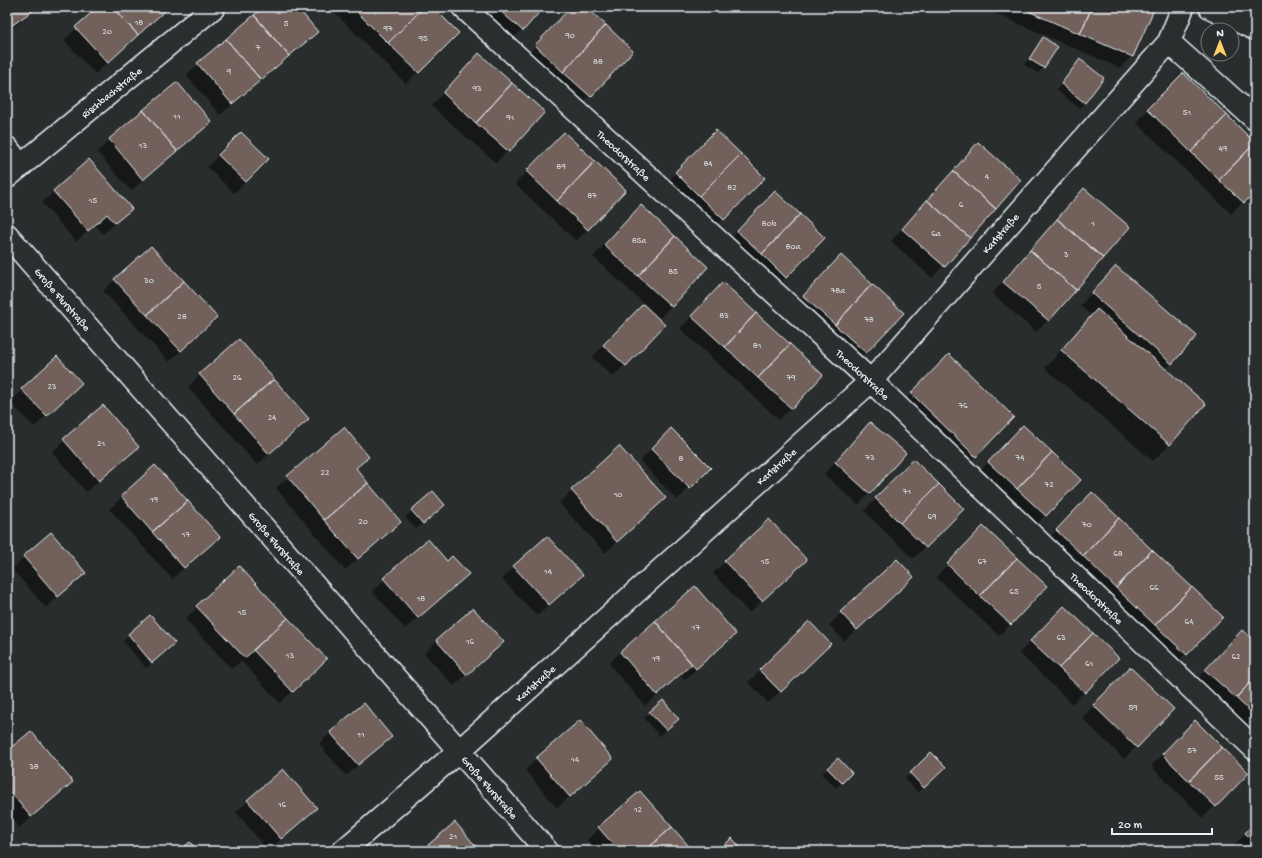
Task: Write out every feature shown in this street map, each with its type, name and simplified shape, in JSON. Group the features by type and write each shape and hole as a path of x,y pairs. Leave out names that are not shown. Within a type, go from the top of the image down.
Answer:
{"street":[{"name":"Rischbachstraße","path":"14,171 214,7"},
{"name":"Theodorstraße","path":"463,7 871,381 1255,749"},
{"name":"Karlstraße","path":"342,851 459,751 871,381 1169,42 1183,7"},
{"path":"1210,7 1255,28"},
{"path":"1169,42 1255,119"},
{"path":"7,148 14,171"},
{"name":"Große Flurstraße","path":"7,235 547,851"}],"building":[{"path":"7,7 38,7 7,29"},
{"path":"98,7 112,7 138,35 108,63 75,27"},
{"path":"112,7 167,7 168,8 138,35"},
{"path":"264,7 297,7 318,32 289,56 254,15"},
{"path":"364,7 424,7 388,43 358,13"},
{"path":"424,7 433,7 459,33 419,73 388,43"},
{"path":"544,7 523,31 497,8"},
{"path":"571,7 586,7 606,25 563,72 535,45"},
{"path":"1030,7 1092,7 1080,34 1028,11"},
{"path":"1092,7 1155,7 1133,57 1080,34"},
{"path":"254,15 289,56 261,80 226,39"},
{"path":"606,25 633,51 591,97 563,72"},
{"path":"1043,37 1058,47 1044,68 1029,59"},
{"path":"226,39 261,80 232,104 197,63"},
{"path":"479,53 512,83 476,123 443,93"},
{"path":"1080,59 1104,78 1085,103 1061,84"},
{"path":"1183,73 1227,115 1191,152 1147,109"},
{"path":"177,82 212,122 177,151 143,110"},
{"path":"512,83 545,112 509,152 476,123"},
{"path":"143,110 177,151 143,180 109,139"},
{"path":"1227,115 1255,143 1219,180 1191,152"},
{"path":"716,130 741,154 699,196 675,172"},
{"path":"241,132 269,159 246,182 218,155"},
{"path":"564,132 595,161 557,201 526,171"},
{"path":"978,142 1021,180 996,209 953,171"},
{"path":"1255,143 1255,192 1244,203 1219,180"},
{"path":"741,154 765,178 724,220 699,196"},
{"path":"89,159 132,209 115,223 107,214 88,231 53,191"},
{"path":"595,161 626,190 588,230 557,201"},
{"path":"953,171 996,209 970,238 927,200"},
{"path":"1084,188 1130,227 1103,258 1057,219"},
{"path":"775,191 800,214 762,254 737,231"},
{"path":"927,200 970,238 945,267 902,229"},
{"path":"641,205 675,236 638,276 604,245"},
{"path":"800,214 825,238 786,278 762,254"},
{"path":"1057,219 1103,258 1076,290 1030,250"},
{"path":"675,236 708,267 672,307 638,276"},
{"path":"151,246 184,281 147,315 114,279"},
{"path":"1030,250 1076,290 1049,321 1003,282"},
{"path":"841,255 872,284 835,325 803,296"},
{"path":"1116,266 1197,336 1172,364 1091,293"},
{"path":"184,281 217,317 181,351 147,315"},
{"path":"723,282 756,313 725,347 691,316"},
{"path":"872,284 904,313 866,353 835,325"},
{"path":"643,304 665,325 626,366 603,345"},
{"path":"1097,309 1206,404 1170,445 1061,350"},
{"path":"756,313 790,344 758,378 725,347"},
{"path":"239,339 274,379 234,414 199,374"},
{"path":"790,344 823,375 792,409 758,378"},
{"path":"949,354 1014,417 976,457 911,393"},
{"path":"57,356 82,383 47,416 21,389"},
{"path":"274,379 309,419 269,454 234,414"},
{"path":"103,405 139,447 99,481 63,439"},
{"path":"870,422 906,453 870,494 835,462"},
{"path":"1023,425 1052,452 1017,489 988,462"},
{"path":"344,427 369,457 356,468 368,483 324,520 287,476"},
{"path":"671,428 711,468 690,489 651,449"},
{"path":"619,446 666,498 617,542 571,490"},
{"path":"1052,452 1081,480 1046,516 1017,489"},
{"path":"913,459 939,484 900,523 875,498"},
{"path":"155,465 188,501 152,532 121,496"},
{"path":"368,483 401,522 358,559 324,520"},
{"path":"939,484 964,509 926,548 900,523"},
{"path":"433,491 445,505 423,524 411,510"},
{"path":"1092,492 1119,518 1083,556 1056,530"},
{"path":"188,501 220,537 184,568 152,532"},
{"path":"1119,518 1152,550 1116,588 1083,556"},
{"path":"769,519 807,560 762,601 724,561"},
{"path":"983,526 1017,558 980,596 947,564"},
{"path":"51,532 86,573 58,597 23,556"},
{"path":"547,536 583,575 549,605 513,566"},
{"path":"428,539 447,561 452,556 469,574 418,618 383,578"},
{"path":"1152,550 1192,587 1155,625 1116,588"},
{"path":"1017,558 1047,586 1011,625 980,596"},
{"path":"897,559 914,577 857,630 840,612"},
{"path":"239,566 288,618 245,658 196,606"},
{"path":"695,586 736,634 696,669 655,621"},
{"path":"1192,587 1223,617 1187,655 1155,625"},
{"path":"1064,606 1093,633 1059,668 1030,641"},
{"path":"473,608 504,642 467,675 436,640"},
{"path":"150,615 175,643 152,663 128,634"},
{"path":"288,618 327,659 293,692 253,650"},
{"path":"655,621 692,664 657,695 620,652"},
{"path":"809,621 831,644 781,692 759,670"},
{"path":"1242,630 1255,642 1255,677 1236,698 1205,670"},
{"path":"1093,633 1119,658 1085,693 1059,668"},
{"path":"1130,667 1174,709 1137,748 1093,705"},
{"path":"1255,677 1255,716 1236,698"},
{"path":"663,700 679,719 666,730 649,712"},
{"path":"364,703 392,737 358,765 330,732"},
{"path":"580,720 613,759 570,797 536,758"},
{"path":"1195,720 1222,747 1189,781 1162,754"},
{"path":"31,731 73,782 31,817 7,788 7,751"},
{"path":"1222,747 1249,773 1216,807 1189,781"},
{"path":"931,752 946,767 924,788 910,773"},
{"path":"838,758 852,773 842,783 827,768"},
{"path":"283,769 317,808 281,839 247,800"},
{"path":"640,791 672,827 645,851 619,851 598,827"},
{"path":"455,822 480,851 421,851"},
{"path":"1255,823 1255,843 1245,833"},
{"path":"672,827 693,851 645,851"},
{"path":"732,838 743,851 718,851"},
{"path":"190,842 198,851 179,851"}]}
